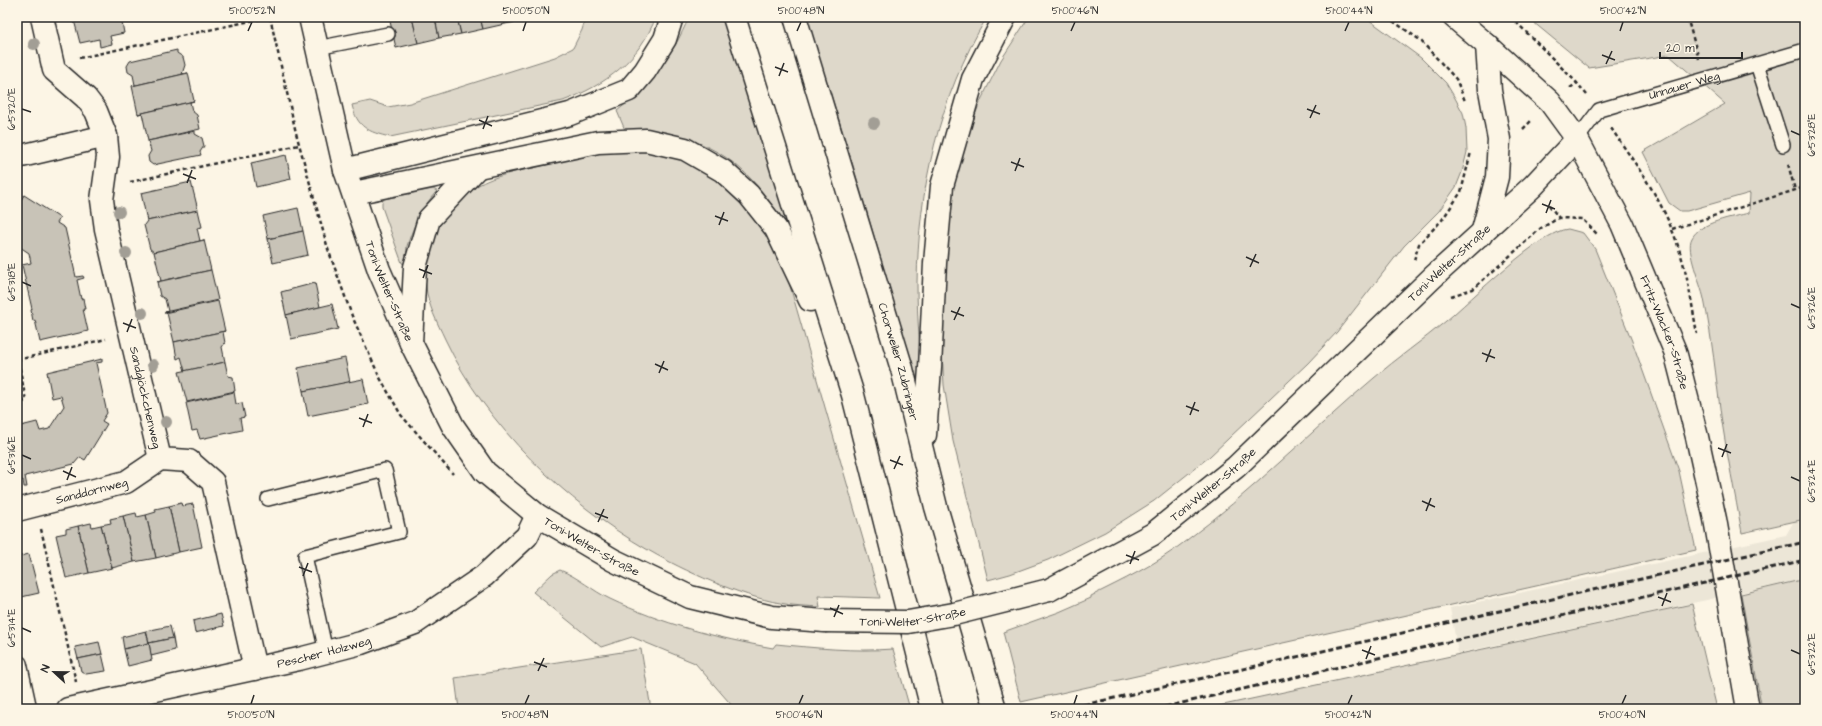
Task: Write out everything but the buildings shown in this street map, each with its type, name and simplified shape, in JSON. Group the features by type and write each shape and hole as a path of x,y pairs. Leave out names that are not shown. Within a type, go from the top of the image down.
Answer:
{"main road":[{"name":"Sandglöckchenweg","path":"42,17 54,70 86,98 96,111 106,136 108,157 102,200 106,229 160,459 189,461 213,482 255,669"},
{"name":"Toni-Welter-Straße","path":"310,17 345,170 379,270 411,343 453,426 485,472 537,515 613,560 690,597 772,617 825,621 908,622 954,614 1049,590 1153,534 1236,467 1432,278 1534,186 1577,139"},
{"path":"345,170 570,114 629,90 645,71 665,39 672,17"},
{"path":"734,17 852,395 932,709"},
{"name":"Chorweiler Zubringer","path":"795,17 902,369 938,514 995,709"},
{"path":"923,454 930,368 935,263 942,186 973,79 1005,17"},
{"name":"Fritz-Wacker-Straße","path":"1454,17 1487,44 1550,102 1577,139 1622,224 1674,351 1697,437 1715,519 1748,709"},
{"path":"1482,234 1497,177 1499,139 1490,90 1487,44"},
{"path":"17,157 106,136"},
{"path":"354,193 598,142 646,140 685,149 723,171 749,194 776,229 800,276 852,395"},
{"path":"411,343 415,267 429,219 477,168"},
{"name":"Sanddornweg","path":"27,508 126,482 160,459"},
{"name":"Pescher Holzweg","path":"75,708 326,652 361,643 415,623 484,576 527,536 537,515"}],"lane":[{"path":"317,48 388,34"},
{"name":"Unnauer Weg","path":"1577,139 1599,110 1805,50"},
{"path":"1757,64 1783,145"},
{"path":"268,499 385,470 399,532 305,556 326,652"},
{"path":"20,663 30,709"}],"path":[{"path":"53,64 269,17"},
{"path":"1387,17 1420,40 1456,79 1466,106"},
{"path":"1687,17 1705,80"},
{"path":"1419,244 1442,220 1461,192 1474,142 1499,139"},
{"path":"104,188 299,145"},
{"path":"1783,145 1795,190"},
{"path":"1534,186 1559,218"},
{"path":"1672,230 1805,187"},
{"path":"1473,289 1541,228 1559,218 1582,219 1598,235"},
{"path":"18,359 130,333"},
{"path":"17,354 26,401 17,402"},
{"path":"27,508 75,708"}],"shaded area":[{"path":"586,17 656,17 640,46 619,69 607,79 579,95 563,101 390,137 375,133 365,127 357,119 354,112 352,105 370,101 388,107 410,103 555,57 573,48 582,30"},
{"path":"689,17 723,17 790,225 787,226 775,208 739,167 710,148 694,141 660,132 625,130 617,111 640,91 659,69 675,45"},
{"path":"806,17 987,17 970,48 956,79 934,145 927,179 918,248 917,283 918,322 923,386 919,387 846,142"},
{"path":"1029,17 1365,17 1421,58 1446,83 1463,113 1466,128 1467,152 1462,172 1456,187 1439,211 1404,246 1337,332 1308,363 1209,457 1154,501 1105,532 1048,560 1010,574 988,580 953,441 944,385 940,319 953,183 969,131 980,102 1001,60"},
{"path":"1527,17 1805,17 1805,519 1742,533 1723,431 1707,314 1690,250 1692,238 1696,232 1702,228 1726,218 1749,213 1750,193 1687,211 1680,211 1669,203 1643,152 1725,104 1669,55 1589,68"},
{"path":"607,151 652,152 677,157 697,165 730,187 766,233 779,255 790,286 880,598 818,596 820,607 785,604 764,600 730,589 662,558 617,531 558,485 505,431 482,402 462,371 436,320 426,287 426,260 434,235 448,212 467,193 483,182 512,173"},
{"path":"433,189 437,191 427,203 416,223 407,246 404,264 402,263 382,207 382,202 384,199"},
{"path":"1568,229 1583,233 1595,249 1632,341 1679,471 1696,550 1021,702 1003,632 1059,612 1091,598 1091,596 1138,572 1172,551 1233,504 1374,378 1446,321 1523,254 1540,241"},
{"path":"1805,519 1805,579 1458,653 1450,608 1786,535 1794,521"},
{"path":"560,570 573,576 604,596 630,608 670,623 731,640 773,648 776,644 849,650 893,649 910,709 735,709 695,663 632,637 601,647 533,592 552,574"},
{"path":"1805,579 1805,709 1762,709 1741,594"},
{"path":"1692,604 1717,709 1205,709"},
{"path":"641,649 651,709 459,709 455,678"}],"railway":[{"path":"1066,709 1805,542"},
{"path":"1156,709 1805,560"}]}
